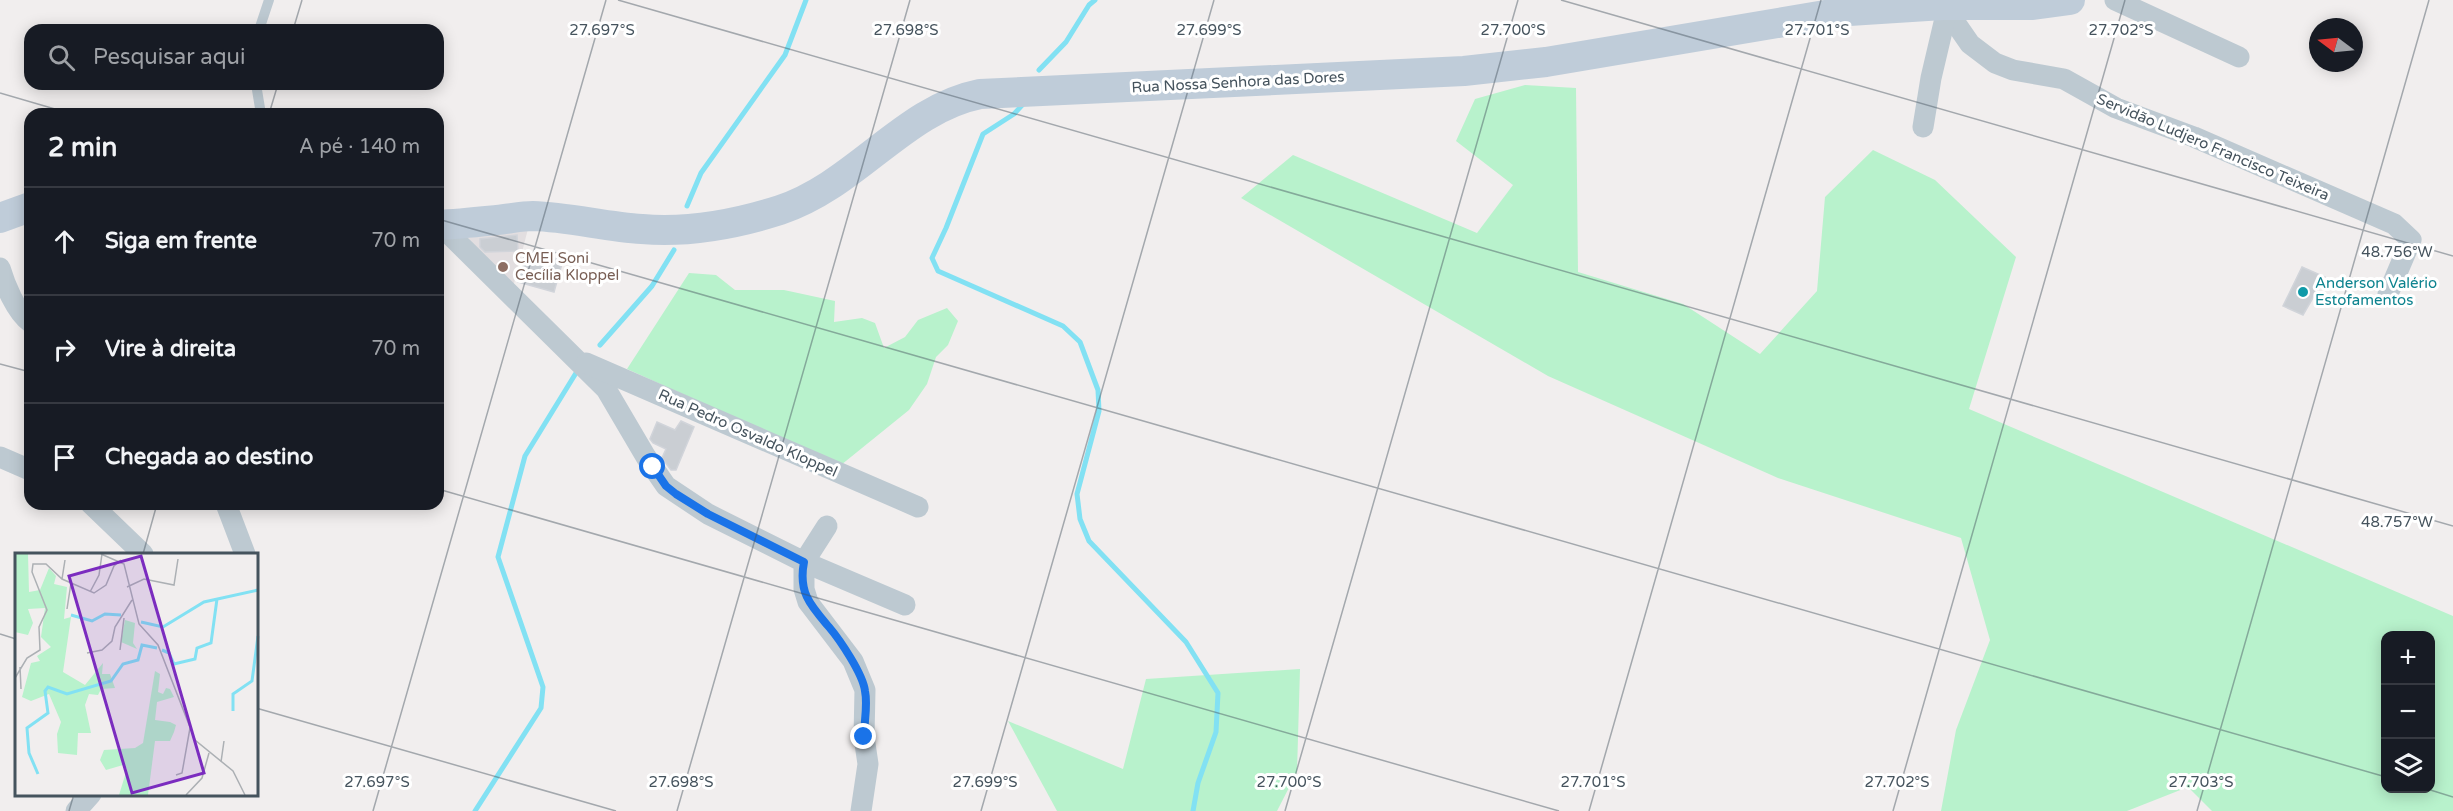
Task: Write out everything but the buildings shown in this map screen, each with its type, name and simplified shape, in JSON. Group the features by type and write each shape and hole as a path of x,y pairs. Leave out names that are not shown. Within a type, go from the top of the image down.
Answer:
{"street":[{"name":"Rua Nossa Senhora das Dores","path":"444,225 534,216 652,230 708,227 735,222 782,209 825,189 921,119 954,101 980,94 1474,70 1546,62 1822,15 2033,5 2070,0"},
{"path":"2115,0 2239,57"},
{"path":"1923,127 1945,8"},
{"name":"Servidão Ludjero Francisco Teixeira","path":"1945,8 1970,44 1995,63 2064,79 2116,108 2194,137 2394,224 2411,240 2388,294"},
{"path":"0,218 24,209"},
{"path":"444,230 606,389 646,458 666,486 708,514 804,562 905,605"},
{"path":"0,268 13,301 24,318"},
{"name":"Rua Pedro Osvaldo Kloppel","path":"577,359 918,507"},
{"path":"0,458 24,468"},
{"path":"97,510 141,553"},
{"path":"228,510 244,553"},
{"path":"827,526 804,562 802,571 804,589 808,602 853,661 865,690 864,737 868,764 861,811"},
{"path":"76,811 90,796"}],"lane":[{"path":"261,24 269,0"},
{"path":"257,90 260,108"}],"shaded area":[{"name":"CMEI Soni Cecília Kloppel","path":"530,221 512,291 460,228"}],"green space":[{"path":"1525,85 1576,88 1578,272 1683,304 1760,354 1817,291 1825,197 1873,150 1935,180 2016,257 1969,409 2453,616 2453,811 2212,811 2188,787 2127,811 1941,811 1956,730 1990,640 1961,538 1778,478 1548,376 1241,198 1293,155 1477,233 1513,185 1456,141 1475,99"},
{"path":"689,273 716,275 735,290 784,290 835,301 834,322 862,318 875,323 884,348 905,337 918,320 947,308 958,321 948,345 936,357 927,384 909,410 841,465 627,369"},
{"path":"1300,669 1297,772 1277,811 1057,811 1008,721 1123,769 1146,679"}],"waterway":[{"path":"687,206 701,173 785,55 806,0"},
{"path":"1039,70 1066,42 1089,5 1095,0"},
{"path":"1024,103 1014,114 983,134 932,258 938,271 1063,326 1080,342 1098,390 1099,411 1077,494 1080,519 1089,541 1186,642 1218,693 1216,732 1198,783 1193,811"},
{"path":"600,345 652,286 674,250"},
{"path":"475,811 541,708 543,687 498,557 525,456 576,373"}],"place":[{"name":"CMEI Soni Cecília Kloppel","path":"503,267"},
{"name":"Anderson Valério Estofamentos","path":"2303,292"}],"route":[{"path":"653,467 666,486 676,494 708,514 804,562 802,571 808,602 820,619 831,629 833,636 853,661 865,690 864,737"}]}
